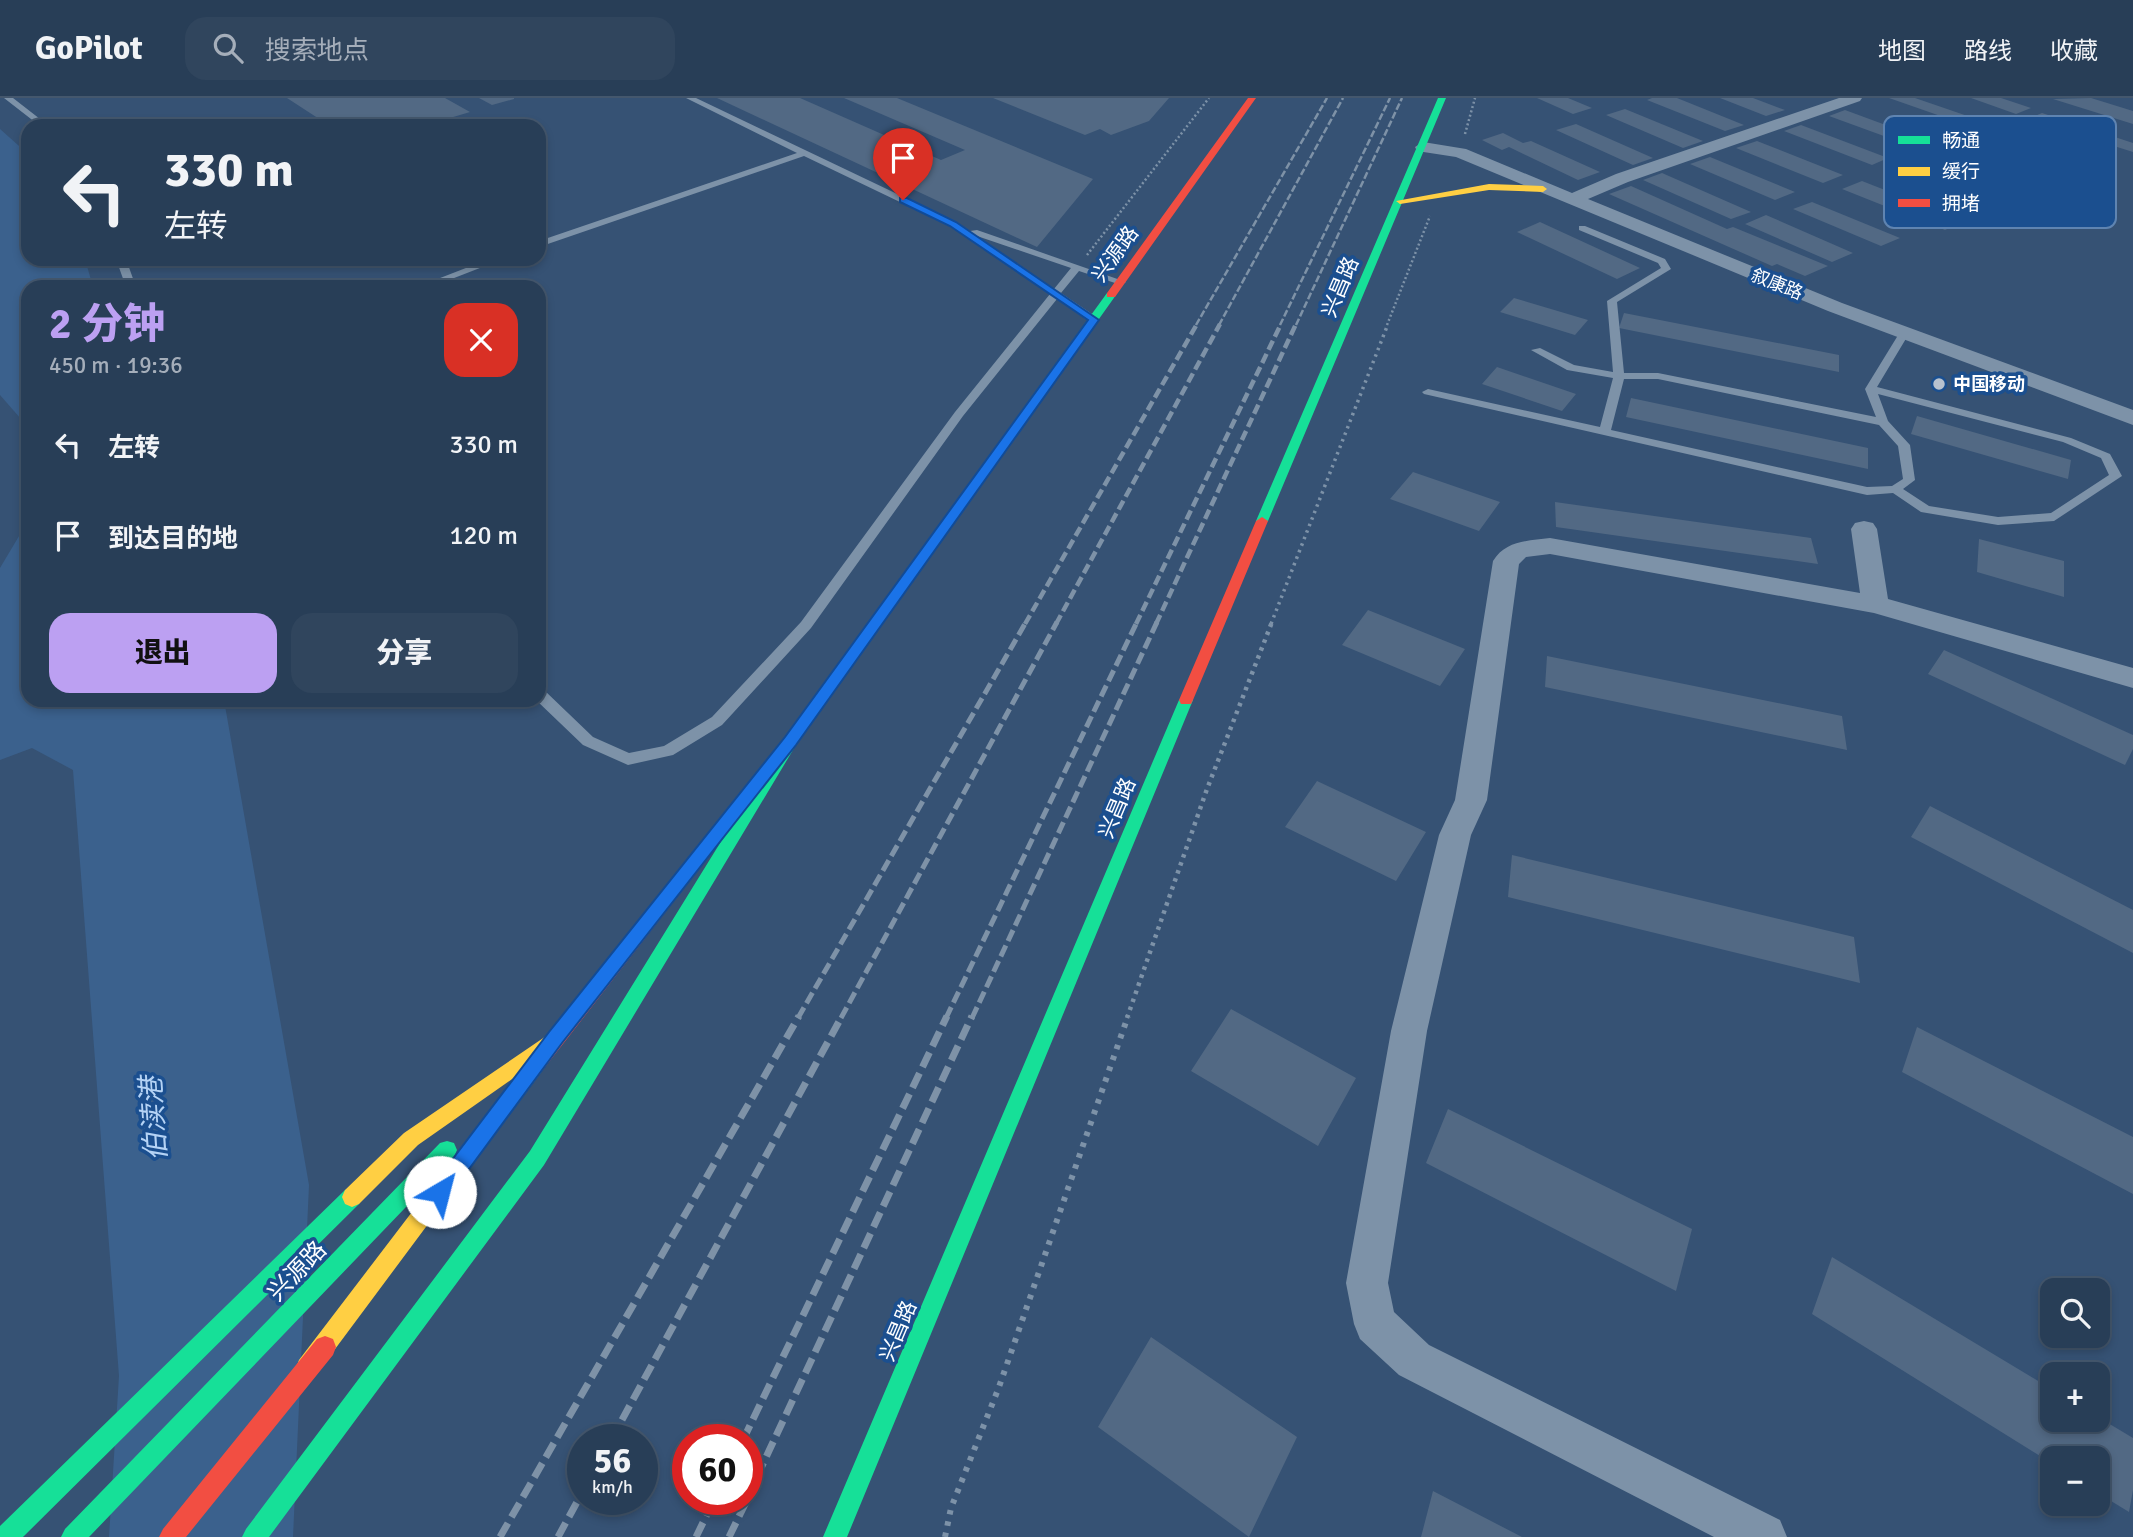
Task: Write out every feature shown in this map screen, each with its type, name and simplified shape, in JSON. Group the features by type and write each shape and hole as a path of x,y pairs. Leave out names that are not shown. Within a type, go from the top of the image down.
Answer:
{"main road":[{"name":"兴源路","path":"162,1537 325,1347 555,1038 791,741 1252,98"},
{"name":"兴昌路","path":"835,1537 1106,887 1423,148 1442,98"},
{"path":"1400,201 1489,187 1543,189"},
{"path":"254,1537 537,1158 791,741"},
{"name":"兴源路","path":"73,1537 555,1038"},
{"path":"6,1537 411,1139 555,1038"},
{"path":"171,1537 325,1347"}],"street":[{"path":"1573,199 1622,178 1854,98"},
{"name":"叙康路","path":"1423,148 1461,153 1737,268 2133,418"},
{"path":"1864,529 1875,604"},
{"path":"1763,1537 1414,1360 1375,1324 1367,1283 1409,1031 1455,835 1471,800 1506,561 1519,550 1550,546 1875,604 2133,678"}],"lane":[{"path":"8,98 36,119"},
{"path":"690,98 953,224 1121,282"},
{"path":"546,242 804,153"},
{"path":"953,224 1094,320"},
{"path":"1582,228 1662,261 1666,269 1612,301 1619,376 1605,432"},
{"path":"441,280 479,266"},
{"path":"546,701 588,741 628,759 668,751 717,721 806,625 959,414 1077,267"},
{"path":"1871,389 1905,332"},
{"path":"1536,350 1571,368 1619,376 1658,376 1883,422"},
{"path":"1428,393 1867,491 1895,489 1909,480 1904,445 1883,422 1871,389"},
{"path":"1871,389 2067,440 2106,456 2116,476 2054,517 1998,521 1925,509 1895,489"}],"path":[{"path":"1077,267 1209,98"},
{"path":"1461,153 1475,98"},
{"path":"945,1537 951,1508 999,1387 1207,789 1351,415 1439,196"}],"water":[{"path":"0,129 21,148 21,266 87,266 91,280 21,280 21,419 0,395"},
{"name":"伯渎港","path":"21,533 21,707 225,707 309,1185 293,1537 109,1537 119,1376 73,770 32,748 0,760 0,568"}],"building":[{"path":"287,98 445,98 470,112 446,119 319,119"},
{"path":"479,98 514,98 514,99 492,105"},
{"path":"717,98 800,98 941,160 965,150 844,98 897,98 1093,179 1037,247"},
{"path":"993,98 1169,98 1149,121 1111,135 1100,129 1085,135"},
{"path":"1537,98 1568,98 1592,108 1573,114"},
{"path":"1677,98 1744,125 1725,131 1647,100"},
{"path":"1720,98 1753,98 1785,110 1766,116"},
{"path":"1889,98 1915,98 1968,116 1941,116"},
{"path":"1971,98 2001,98 2031,108 2016,114"},
{"path":"2091,98 2133,111 2133,124 2116,119 2116,116 2107,116 2053,99"},
{"path":"1625,109 1703,141 1683,148 1606,115"},
{"path":"1845,110 1884,124 1884,136 1829,116"},
{"path":"1576,124 1653,158 1633,165 1556,130"},
{"path":"1801,125 1884,156 1884,160 1872,165 1784,131"},
{"path":"1503,133 1523,143 1531,141 1600,172 1578,180 1509,147 1502,150 1482,140"},
{"path":"2116,137 2133,143 2133,152 2116,147"},
{"path":"1757,141 1843,175 1823,183 1736,148"},
{"path":"1710,157 1795,192 1775,200 1690,164"},
{"path":"1662,173 1751,212 1731,219 1643,180"},
{"path":"1862,181 1884,190 1884,206 1842,189"},
{"path":"1631,186 1727,229 1733,227 1828,266 1805,276 1777,264 1772,266 1609,194"},
{"path":"1812,202 1900,238 1881,246 1793,209"},
{"path":"1766,215 1853,253 1832,262 1745,224"},
{"path":"1540,222 1640,268 1617,279 1517,232"},
{"path":"1514,298 1588,320 1575,335 1500,312"},
{"path":"1624,313 1839,355 1839,372 1619,328"},
{"path":"1497,367 1576,394 1562,411 1482,384"},
{"path":"1631,398 1868,448 1868,469 1626,417"},
{"path":"1917,416 2071,460 2068,479 1911,434"},
{"path":"1413,472 1500,502 1479,531 1390,499"},
{"path":"1555,502 1811,538 1818,564 1556,527"},
{"path":"1979,539 2064,561 2064,597 1977,572"},
{"path":"1368,610 1465,649 1440,686 1342,645"},
{"path":"1944,650 2133,735 2133,749 2125,765 1928,674"},
{"path":"1547,656 1842,716 1847,750 1545,687"},
{"path":"1317,781 1426,832 1396,881 1285,827"},
{"path":"1930,806 2133,910 2133,953 1911,837"},
{"path":"1512,855 1854,937 1860,983 1508,897"},
{"path":"1231,1009 1356,1078 1318,1146 1191,1071"},
{"path":"1917,1027 2133,1137 2133,1194 1902,1072"},
{"path":"1448,1109 1692,1229 1676,1291 1426,1163"},
{"path":"1832,1257 2040,1382 2040,1432 2110,1432 2110,1424 2133,1438 2133,1490 2129,1512 2110,1500 2110,1446 2040,1446 2040,1456 1812,1314"},
{"path":"1151,1337 1297,1437 1249,1537 1098,1427"},
{"path":"1433,1491 1522,1537 1421,1537"}],"railway":[{"path":"1196,325 1327,98"},
{"path":"1219,325 1343,98"},
{"path":"1280,325 1390,98"},
{"path":"1296,325 1402,98"},
{"path":"1025,624 1197,324"},
{"path":"1056,624 1220,324"},
{"path":"1136,624 1281,324"},
{"path":"1156,624 1296,324"},
{"path":"798,1018 1026,622"},
{"path":"841,1018 1057,622"},
{"path":"946,1018 1137,622"},
{"path":"972,1018 1157,622"},
{"path":"500,1537 799,1016"},
{"path":"620,1424 842,1016"},
{"path":"751,1424 947,1016"},
{"path":"763,1464 972,1016"},
{"path":"558,1537 570,1515"},
{"path":"696,1537 707,1515"},
{"path":"729,1537 740,1515"}],"traffic: fast":[{"path":"1262,521 1442,98"},
{"path":"717,834 791,741 1111,295"},
{"path":"835,1537 1186,700"},
{"path":"254,1537 537,1158 791,741"},
{"path":"73,1537 447,1150"},
{"path":"6,1537 352,1197"}],"traffic: slow":[{"path":"1400,201 1489,187 1543,189"},
{"path":"352,1197 411,1139 555,1038"},
{"path":"307,1368 535,1065"}],"traffic: jam":[{"path":"1111,295 1252,98"},
{"path":"1186,700 1262,521"},
{"path":"535,1065 717,834"},
{"path":"171,1537 325,1347"}],"place":[{"name":"中国移动","path":"1939,384"}],"route":[{"path":"440,1192 667,894 791,741 1094,320 953,224 903,200"}]}
